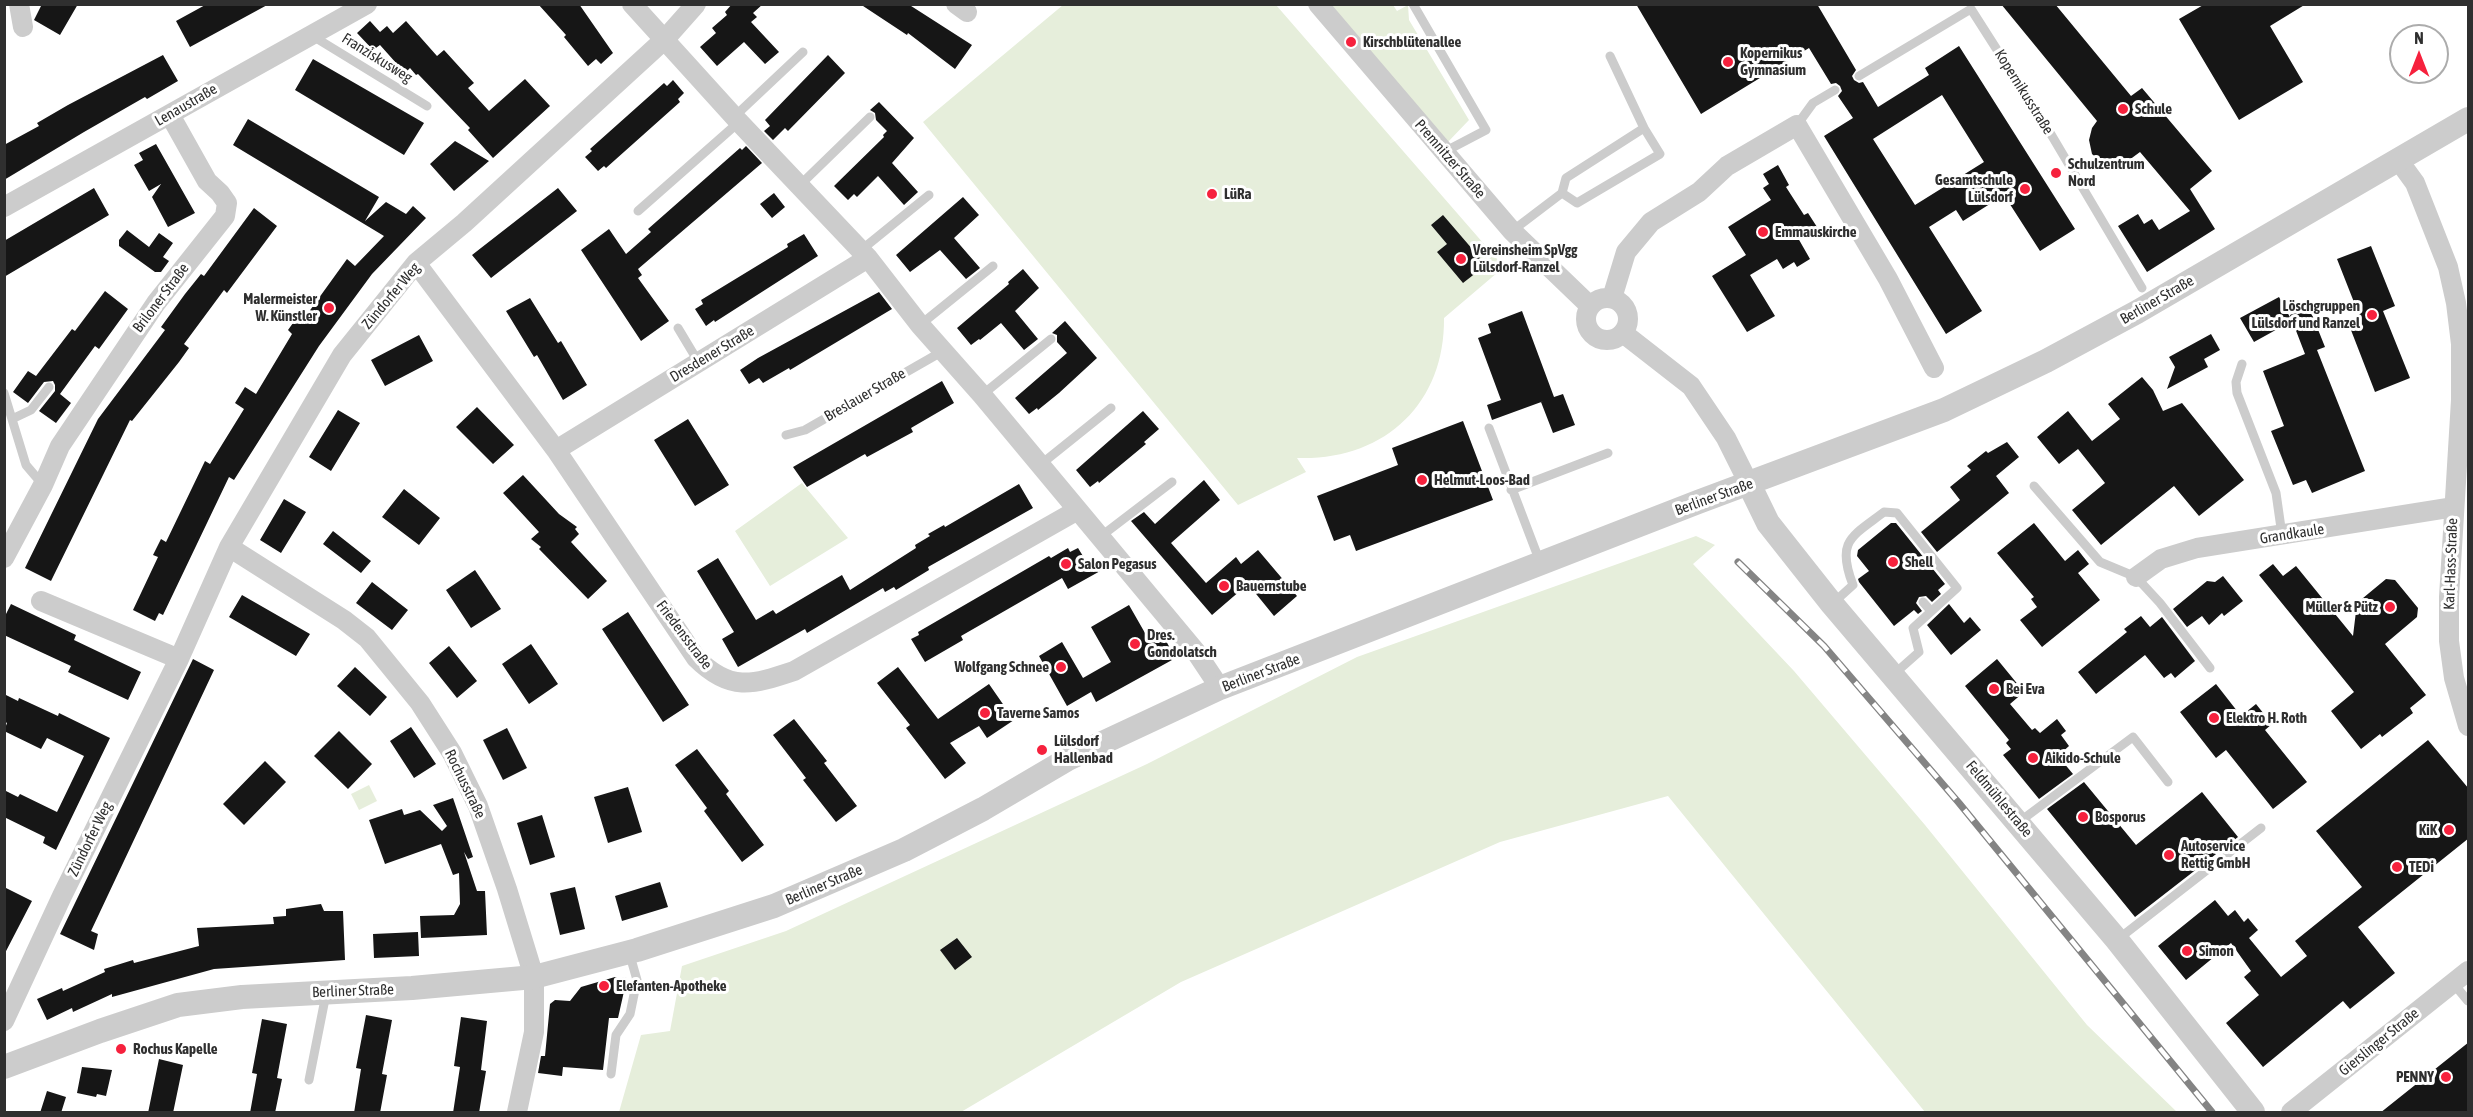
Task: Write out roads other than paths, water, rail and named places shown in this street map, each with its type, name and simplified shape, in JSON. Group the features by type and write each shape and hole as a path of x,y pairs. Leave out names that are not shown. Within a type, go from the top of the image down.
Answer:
{"street":[{"path":"19,4 23,27"},
{"name":"Lenaustraße","path":"4,207 367,4"},
{"path":"632,4 864,255 920,325 982,395 1076,511 1196,652 1220,688"},
{"name":"Zündorfer Weg","path":"4,1021 62,896 179,659 229,548 342,355 417,263 464,223 665,39 696,4"},
{"name":"Premnitzer Straße","path":"1318,4 1512,231 1590,306"},
{"name":"Briloner Straße","path":"4,558 43,485 60,446 90,399 156,303 225,216 227,203 207,181 170,116"},
{"name":"Berliner Straße","path":"4,1067 178,1005 243,997 412,988 534,977 629,952 774,906 904,850 983,809 1068,759 1220,688 1944,410 2046,362 2137,312 2469,119"},
{"path":"1612,298 1626,252 1651,222 1699,192 1726,166 1797,126 1888,279 1934,368"},
{"name":"Karl-Hass-Straße","path":"2399,161 2415,183 2448,267 2456,303 2461,344 2460,494 2449,641 2454,678 2467,714"},
{"name":"Dresdener Straße","path":"556,450 699,363 864,255"},
{"name":"Friedensstraße","path":"417,263 556,450 696,657 712,673 731,682 761,682 794,671 1076,511"},
{"path":"1612,298 1623,304 1628,316 1627,328 1610,340 1596,338 1587,327 1585,320 1590,306 1596,300 1612,298"},
{"path":"1623,333 1691,386 1726,438 1749,484"},
{"name":"Feldmühlestraße","path":"1749,484 1768,523 1832,604 2117,940 2253,1113"},
{"name":"Grandkaule","path":"2136,577 2161,559 2197,548 2282,536 2460,494"},
{"name":"Rochusstraße","path":"229,548 344,620 367,638 420,703 452,753 478,806 534,977 534,1032 517,1113"},
{"path":"40,601 179,659"},
{"name":"Gierslinger Straße","path":"2291,1113 2461,977"}],"lane":[{"path":"1413,4 1486,130 1444,152"},
{"name":"Kopernikusstraße","path":"1859,76 1970,7 2052,136 2142,288"},
{"name":"Franziskusweg","path":"311,35 426,106"},
{"path":"638,211 803,52"},
{"path":"1562,193 1577,203 1660,154 1644,128 1610,56"},
{"path":"1797,126 1813,103 1835,90"},
{"path":"800,185 870,117"},
{"path":"1512,231 1562,193 1566,178 1644,128"},
{"path":"864,255 929,195"},
{"path":"920,325 993,266"},
{"path":"678,328 699,363"},
{"path":"982,395 1051,339"},
{"name":"Breslauer Straße","path":"786,435 804,430 943,351"},
{"path":"2242,364 2236,382 2237,393 2276,493 2282,536"},
{"path":"12,419 31,410 49,387"},
{"path":"4,393 26,465 43,485"},
{"path":"1040,465 1111,408"},
{"path":"1489,428 1541,564"},
{"path":"1511,490 1608,453"},
{"path":"1100,537 1172,482"},
{"path":"2034,486 2100,562 2136,577 2160,603 2211,669"},
{"path":"1832,604 1856,583 1845,564 1845,553 1849,542 1884,512 1898,513 1957,588 1913,628 1919,652 1893,675"},
{"path":"1923,602 1931,611"},
{"path":"2019,822 2133,737 2168,782"},
{"path":"2117,940 2261,828"},
{"path":"611,1074 616,1035 630,1014 637,980 629,952"},
{"path":"2461,977 2469,1001"},
{"path":"309,1080 326,992"}],"railway":[{"path":"1738,562 1824,646 1959,803 2212,1112"}],"place":[{"name":"Kirschblütenallee","path":"1351,42"},
{"name":"Kopernikus Gymnasium","path":"1728,62"},
{"name":"Schule","path":"2123,109"},
{"name":"Schulzentrum Nord","path":"2056,173"},
{"name":"Gesamtschule Lülsdorf","path":"2025,189"},
{"name":"LüRa","path":"1212,194"},
{"name":"Emmauskirche","path":"1763,232"},
{"name":"Vereinsheim SpVgg Lülsdorf-Ranzel","path":"1461,259"},
{"name":"Malermeister W. Künstler","path":"329,308"},
{"name":"Löschgruppen Lülsdorf und Ranzel","path":"2372,315"},
{"name":"Helmut-Loos-Bad","path":"1422,480"},
{"name":"Shell","path":"1893,562"},
{"name":"Salon Pegasus","path":"1066,564"},
{"name":"Bauernstube","path":"1224,586"},
{"name":"Müller & Pütz","path":"2390,607"},
{"name":"Dres. Gondolatsch","path":"1135,644"},
{"name":"Wolfgang Schnee","path":"1061,667"},
{"name":"Bei Eva","path":"1994,689"},
{"name":"Taverne Samos","path":"985,713"},
{"name":"Elektro H. Roth","path":"2214,718"},
{"name":"Lülsdorf Hallenbad","path":"1042,750"},
{"name":"Aikido-Schule","path":"2033,758"},
{"name":"Bosporus","path":"2083,817"},
{"name":"KiK","path":"2449,830"},
{"name":"Autoservice Rettig GmbH","path":"2169,855"},
{"name":"TEDi","path":"2397,867"},
{"name":"Simon","path":"2187,951"},
{"name":"Elefanten-Apotheke","path":"604,986"},
{"name":"Rochus Kapelle","path":"121,1049"},
{"name":"PENNY","path":"2446,1077"}]}
